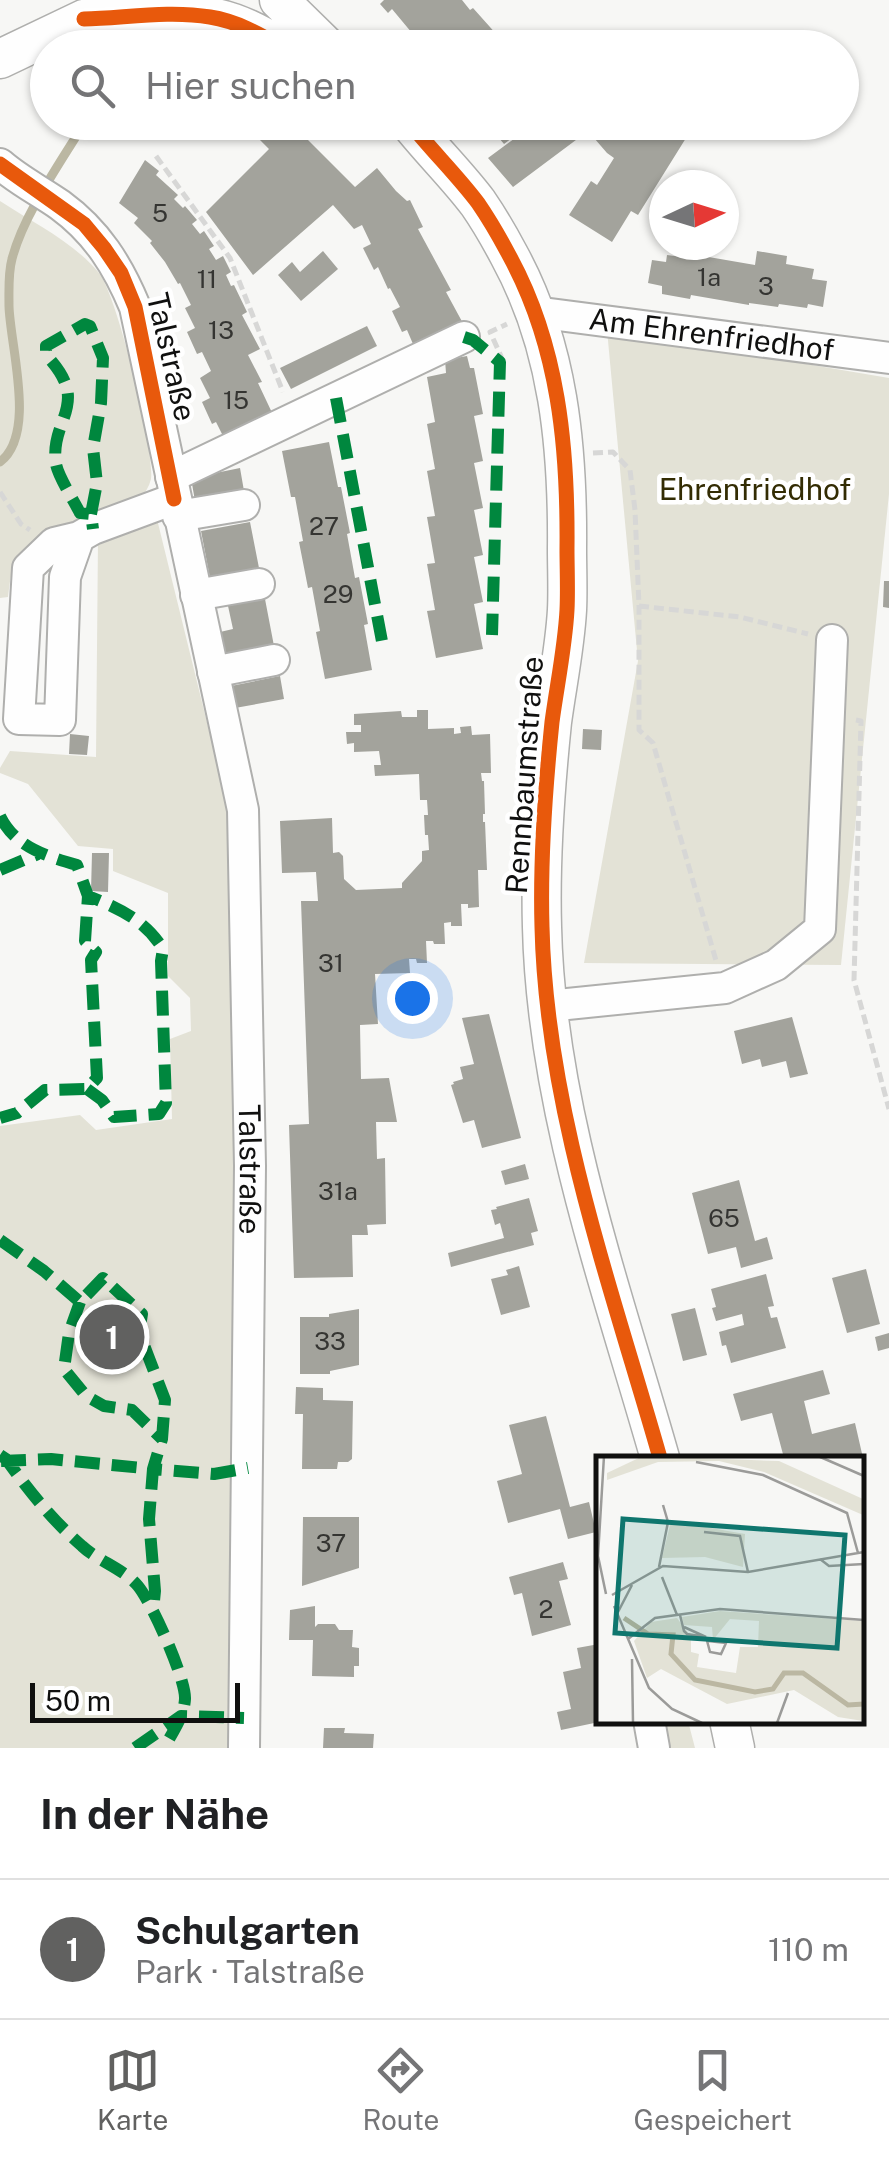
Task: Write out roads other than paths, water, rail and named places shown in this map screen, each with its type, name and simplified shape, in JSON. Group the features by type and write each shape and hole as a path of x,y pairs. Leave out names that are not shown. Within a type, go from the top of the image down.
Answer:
{"main road":[{"path":"54,30 97,6 148,0"},
{"path":"279,0 311,30"},
{"path":"318,0 340,30"},
{"path":"97,6 212,17 251,30"},
{"path":"0,60 30,43"},
{"name":"Rennbaumstraße","path":"423,140 478,204 510,257 535,312 554,382 568,488 567,611 543,833 542,928 548,1006 562,1098 600,1250 659,1456"},
{"path":"730,1723 735,1748"}],"street":[{"name":"Talstraße","path":"0,164 84,224 121,273 135,307 243,810 250,1166 244,1748"},
{"name":"Am Ehrenfriedhof","path":"535,312 889,358"},
{"name":"Talstraße","path":"174,497 294,418 464,337"},
{"path":"10,723 60,720 67,540 174,497 244,506"},
{"path":"196,594 259,584"},
{"path":"548,1006 724,988 776,965 820,928 832,640"},
{"path":"213,672 274,660"},
{"path":"650,1723 654,1748"}],"waterway":[{"path":"0,462 11,449 19,411 9,306 12,259 34,207 74,140"}],"place":[{"name":"Schulgarten","path":"112,1337"}],"park label":[{"name":"Ehrenfriedhof","path":"755,490"}]}
